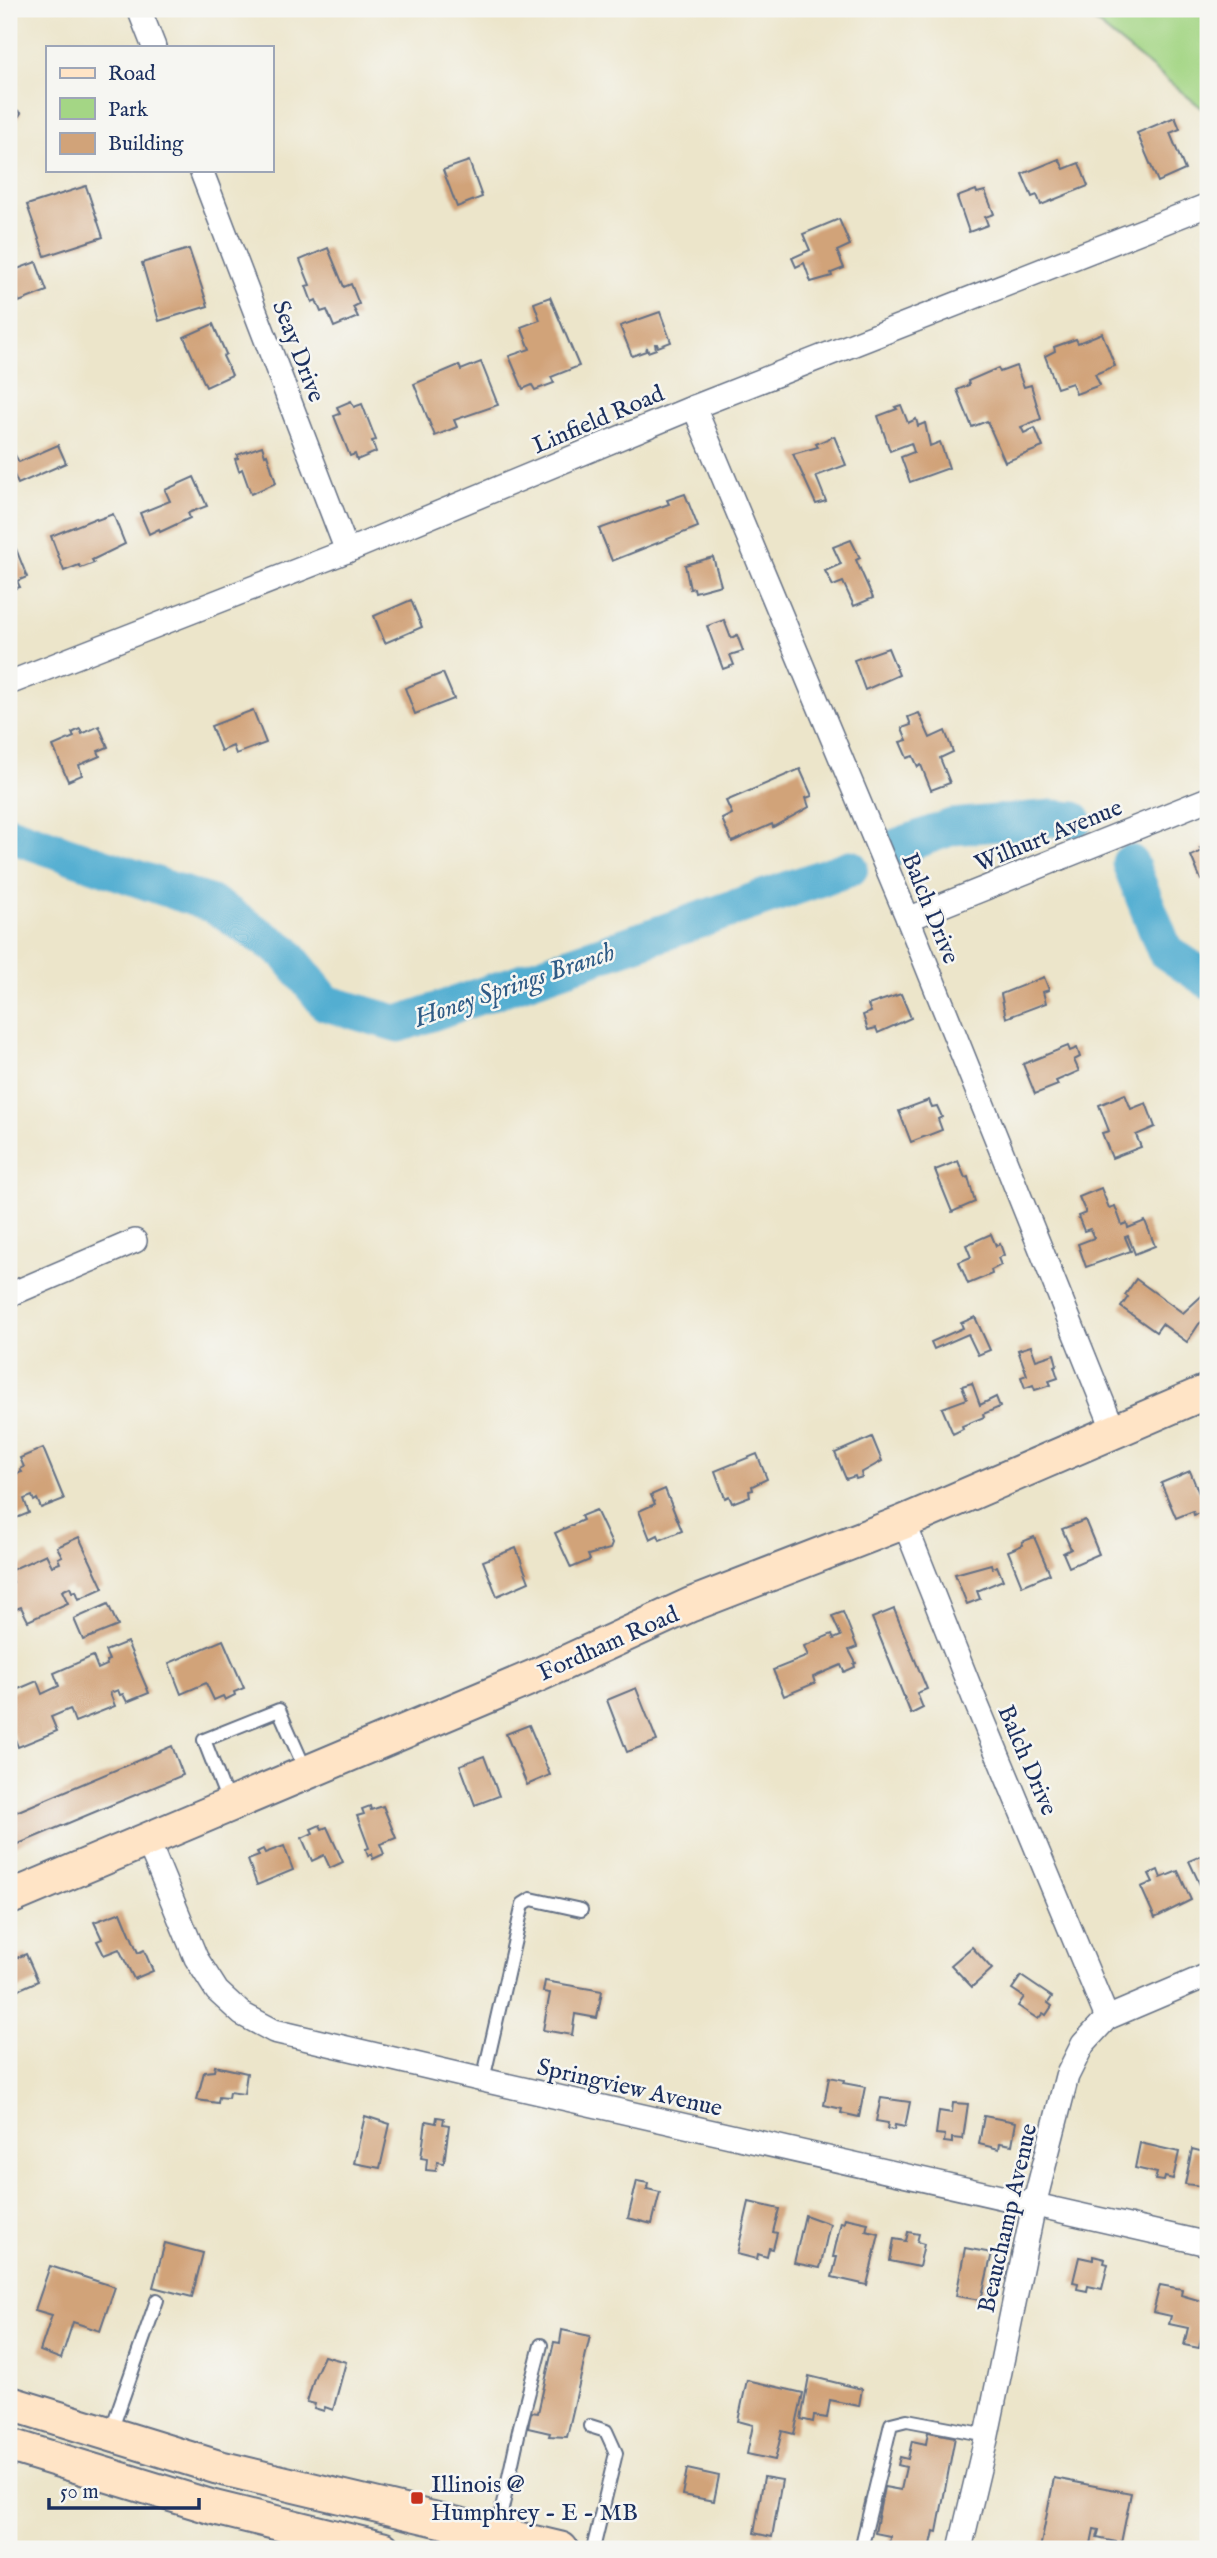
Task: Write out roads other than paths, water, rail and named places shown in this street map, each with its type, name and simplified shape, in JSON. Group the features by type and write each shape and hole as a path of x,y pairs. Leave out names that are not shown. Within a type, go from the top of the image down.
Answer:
{"street":[{"path":"139,9 154,46"},
{"name":"Seay Drive","path":"202,172 347,551"},
{"name":"Linfield Road","path":"9,683 347,551 694,407 1208,205"},
{"name":"Balch Drive","path":"694,407 908,919 1114,1431"},
{"name":"Wilhurt Avenue","path":"908,919 1208,799"},
{"path":"9,1295 135,1241"},
{"name":"Fordham Road","path":"9,1898 538,1675 690,1605 904,1521 1208,1391"},
{"name":"Balch Drive","path":"904,1521 979,1711 1107,2018"},
{"name":"Springview Avenue","path":"146,1839 196,1958 217,1991 242,2014 274,2031 1208,2244"},
{"name":"Beauchamp Avenue","path":"960,2549 987,2435 1034,2205 1067,2076 1083,2044 1107,2018 1208,1975"},
{"path":"9,2403 217,2467 561,2549"},
{"path":"9,2445 212,2507 383,2549"}],"lane":[{"path":"229,1804 204,1740 279,1710 306,1771"},
{"path":"483,2080 523,1905 531,1899 581,1910"},
{"path":"110,2434 157,2300"},
{"path":"496,2535 541,2345"},
{"path":"861,2549 891,2424 907,2420 987,2435"},
{"path":"590,2426 606,2431 616,2453 593,2549"}],"waterway":[{"name":"Honey Springs Branch","path":"896,847 952,827 1053,818 1074,820"},
{"name":"Honey Springs Branch","path":"9,834 214,905 285,952 326,1003 399,1024 850,868"},
{"name":"Honey Springs Branch","path":"1130,863 1165,951 1208,980"}],"place":[{"name":"Illinois @ Humphrey - E - MB","path":"417,2498"}]}
